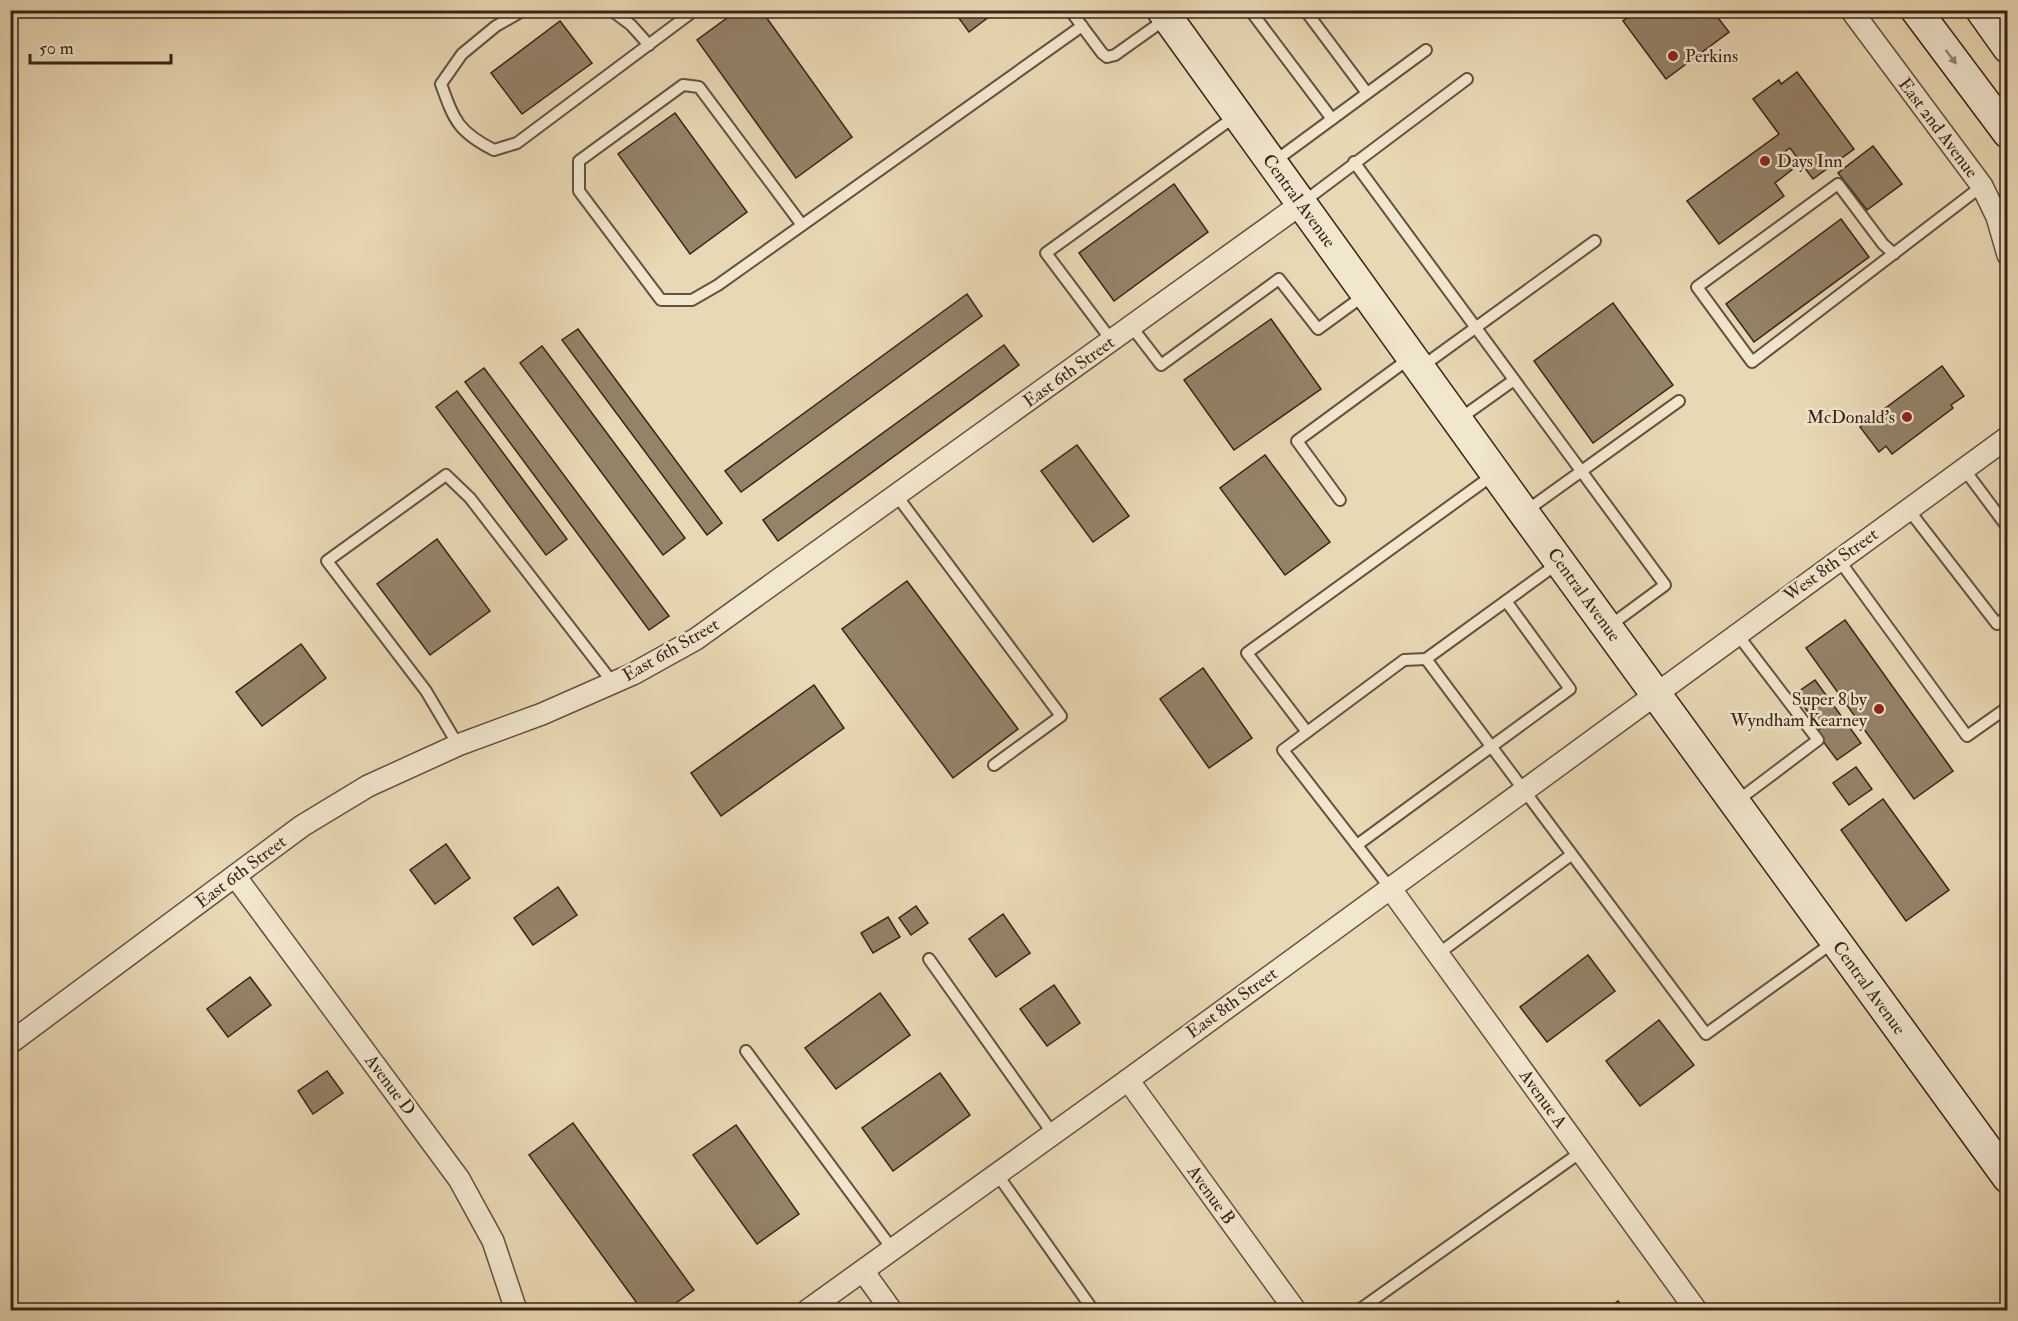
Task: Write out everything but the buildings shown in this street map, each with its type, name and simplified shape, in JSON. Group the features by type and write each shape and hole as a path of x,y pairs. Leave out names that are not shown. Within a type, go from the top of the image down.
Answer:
{"street":[{"name":"East 2nd Avenue","path":"1851,10 1982,186 1997,217 2007,255"},
{"path":"1916,10 2007,134"},
{"path":"1981,10 2007,48"},
{"name":"Central Avenue","path":"1169,13 1237,115 1301,204 2007,1178"},
{"name":"East 6th Street","path":"10,1043 302,826 358,792 458,745 542,714 633,674 696,639 1301,204"},
{"name":"West 8th Street","path":"1655,694 2007,437"},
{"name":"East 8th Street","path":"808,1311 1655,694"},
{"name":"Avenue D","path":"235,876 459,1179 493,1241 516,1311"},
{"name":"Avenue A","path":"1390,888 1696,1311"},
{"name":"Avenue B","path":"1128,1080 1295,1311"},
{"path":"863,1271 891,1311"}],"lane":[{"path":"524,10 496,26 462,54 441,84 453,118 474,140 494,150 517,143 695,10"},
{"path":"611,10 632,25 649,45"},
{"path":"1070,10 1107,57 1115,56 1169,13"},
{"path":"1250,10 1332,119"},
{"path":"1305,10 1367,93"},
{"path":"802,225 699,87 683,85 579,161 579,191 661,300 692,300 718,285 1082,26"},
{"path":"1272,163 1426,50"},
{"path":"1301,204 1467,79"},
{"path":"1112,341 1046,253 1237,115"},
{"path":"1354,162 1665,585 1607,627"},
{"path":"1894,254 1883,244 1838,184 1697,287 1752,362 1894,254 1982,186"},
{"path":"1340,500 1297,441 1416,362 1476,327 1595,241"},
{"path":"1131,327 1161,365 1279,279 1318,329 1366,294"},
{"path":"1457,420 1514,380"},
{"path":"1524,513 1679,401"},
{"path":"1964,469 2007,528"},
{"path":"1307,732 1247,653 1495,473"},
{"path":"458,745 426,691 327,561 446,475 470,498 613,683"},
{"path":"897,496 1061,716 994,765"},
{"path":"1908,509 1997,624 2007,616"},
{"path":"1839,560 1967,736 2007,707"},
{"path":"1390,888 1283,750 1404,660 1426,659 1560,562"},
{"path":"1357,845 1570,689 1506,601"},
{"path":"1735,803 1818,740 1737,634"},
{"path":"1426,659 1706,1034 1835,941"},
{"path":"1437,954 1571,855"},
{"path":"929,959 1053,1134"},
{"path":"746,1051 893,1250"},
{"path":"1359,1311 1581,1152"},
{"path":"997,1174 1094,1311"}],"place":[{"name":"Perkins","path":"1673,56"},
{"name":"Days Inn","path":"1765,161"},
{"name":"McDonald's","path":"1907,417"},
{"name":"Super 8 by Wyndham Kearney","path":"1879,709"}]}
